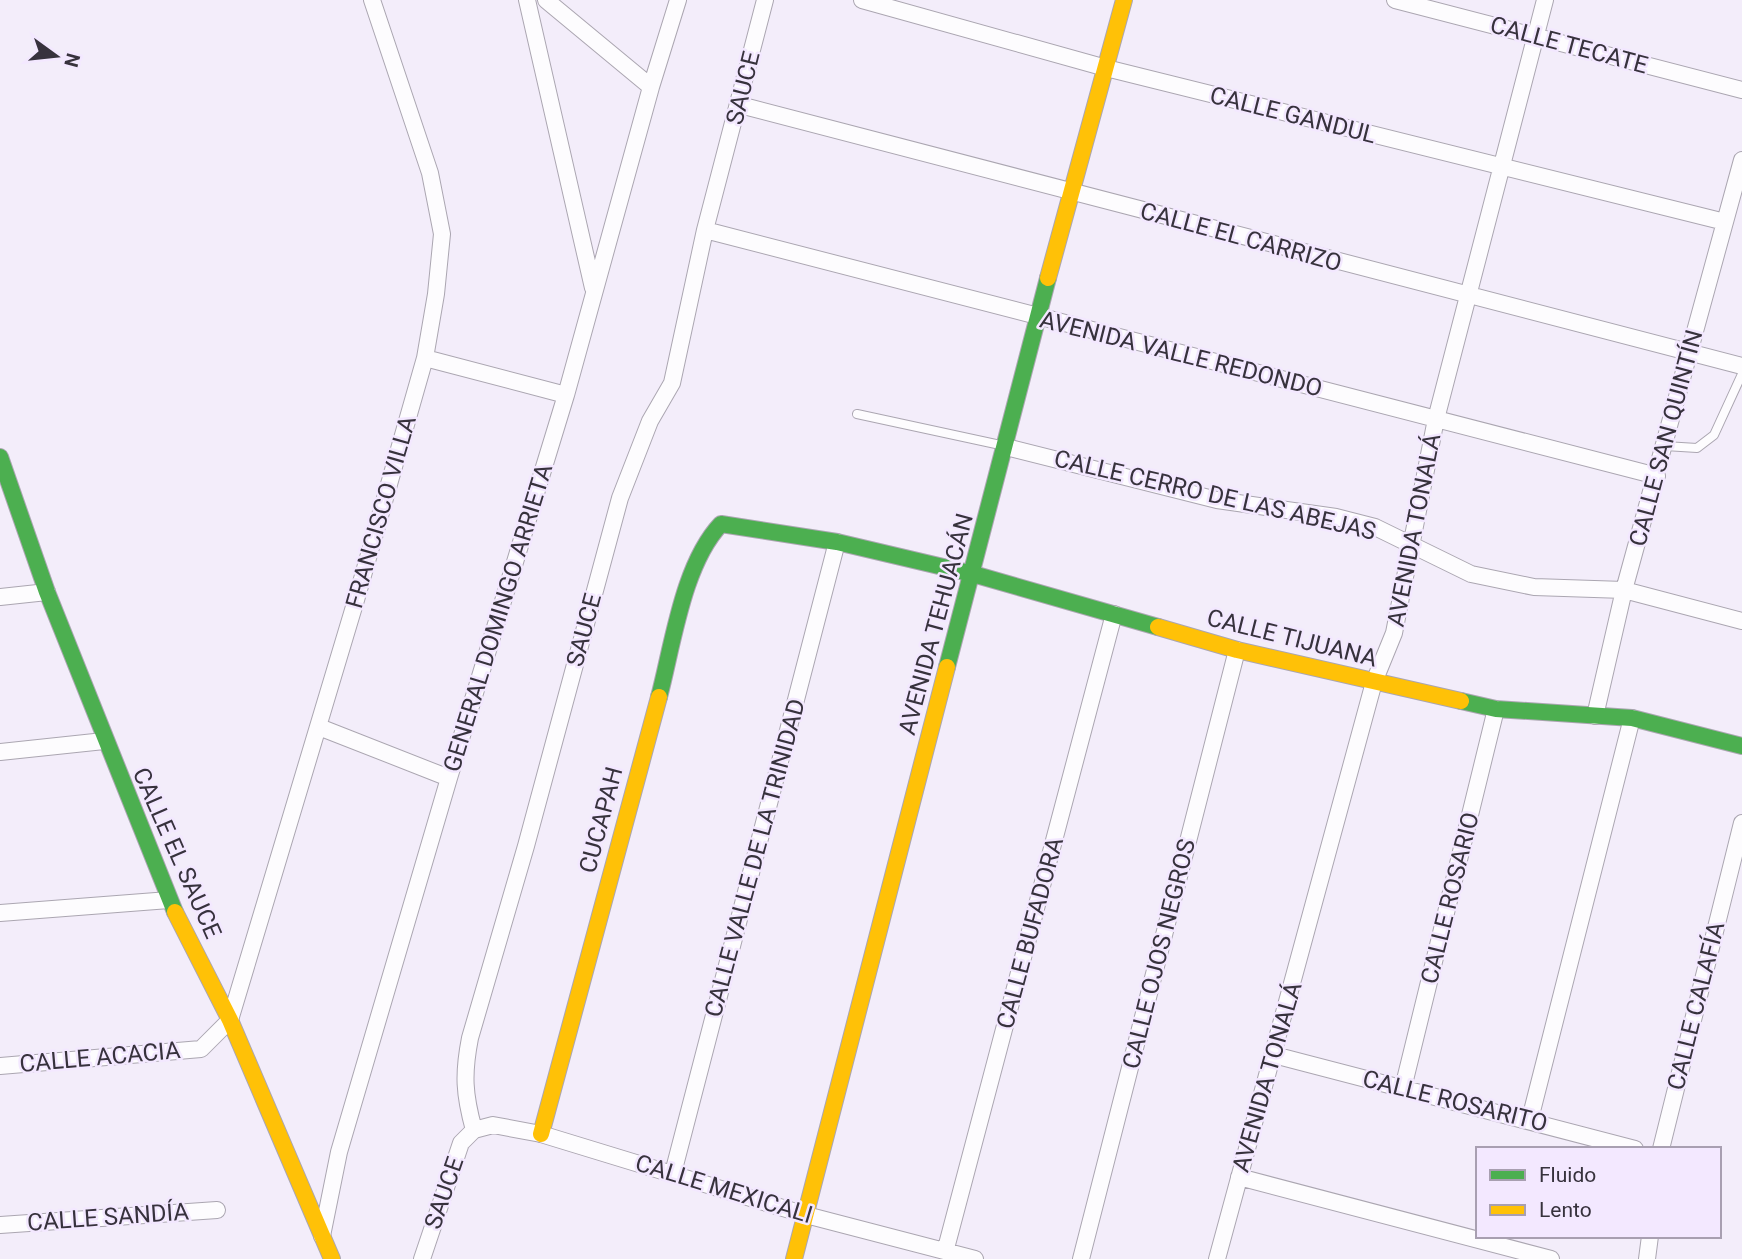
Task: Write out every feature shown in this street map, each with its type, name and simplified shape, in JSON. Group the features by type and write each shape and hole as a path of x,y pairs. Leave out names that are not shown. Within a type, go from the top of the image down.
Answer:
{"street":[{"path":"527,0 594,290"},
{"path":"546,0 650,87"},
{"name":"GENERAL DOMINGO ARRIETA","path":"322,1236 339,1152 566,395 650,87 678,0"},
{"name":"SAUCE","path":"422,1259 461,1143 474,1130 464,1096 464,1067 470,1038 526,846 620,498 650,421 672,383 705,230 740,105 765,0"},
{"name":"CALLE GANDUL","path":"862,0 1106,68 1725,222"},
{"name":"AVENIDA TEHUACÁN","path":"794,1259 1070,193 1124,0"},
{"name":"CALLE TECATE","path":"1395,0 1742,90"},
{"name":"AVENIDA TONALÁ","path":"1217,1259 1374,682 1394,633 1436,419 1545,0"},
{"name":"FRANCISCO VILLA","path":"230,1020 319,727 425,358 436,294 442,234 430,173 373,1"},
{"name":"CALLE EL CARRIZO","path":"740,105 1742,366"},
{"name":"CALLE SAN QUINTÍN","path":"1595,716 1624,590 1742,160"},
{"name":"AVENIDA VALLE REDONDO","path":"705,230 1657,476"},
{"path":"425,358 566,395"},
{"name":"CALLE CERRO DE LAS ABEJAS","path":"1006,447 1217,500 1375,527 1471,574 1534,587 1624,590 1742,621"},
{"name":"CALLE EL SAUCE","path":"0,457 47,592 169,900 230,1020 332,1259"},
{"name":"CALLE TIJUANA","path":"721,524 837,542 973,574 1237,650 1496,709 1632,718 1742,746"},
{"name":"CUCAPAH","path":"541,1134 693,571 707,539 721,524"},
{"name":"CALLE VALLE DE LA TRINIDAD","path":"673,1173 837,542"},
{"path":"0,597 47,592"},
{"name":"CALLE BUFADORA","path":"945,1252 1114,614"},
{"name":"CALLE OJOS NEGROS","path":"1081,1259 1237,650"},
{"name":"CALLE ROSARIO","path":"1404,1088 1496,709"},
{"path":"1530,1119 1632,718"},
{"path":"319,727 449,778"},
{"path":"0,752 104,741"},
{"name":"CALLE CALAFÍA","path":"1661,1147 1742,823"},
{"path":"0,912 169,900"},
{"name":"CALLE ACACIA","path":"0,1066 201,1049 230,1020"},
{"name":"CALLE ROSARITO","path":"1274,1055 1530,1119 1628,1147"},
{"name":"CALLE MEXICALI","path":"474,1130 493,1125 541,1134 806,1215 975,1259"},
{"path":"1240,1177 1551,1259"},
{"name":"CALLE SANDÍA","path":"0,1225 217,1210"},
{"path":"1647,1259 1650,1238"}],"lane":[{"path":"1665,446 1697,448 1714,435 1742,374"},
{"path":"857,414 1006,447"}],"traffic: fast":[{"path":"947,667 1048,278"},
{"path":"0,457 47,592 175,912"},
{"path":"659,697 688,582 697,560 721,524 837,542 973,574 1158,627"},
{"path":"1461,701 1496,709 1632,718 1742,746"}],"traffic: slow":[{"path":"1048,278 1124,0"},
{"path":"1158,627 1237,650 1461,701"},
{"path":"794,1259 947,667"},
{"path":"541,1134 659,697"},
{"path":"175,912 230,1020 332,1259"}]}
